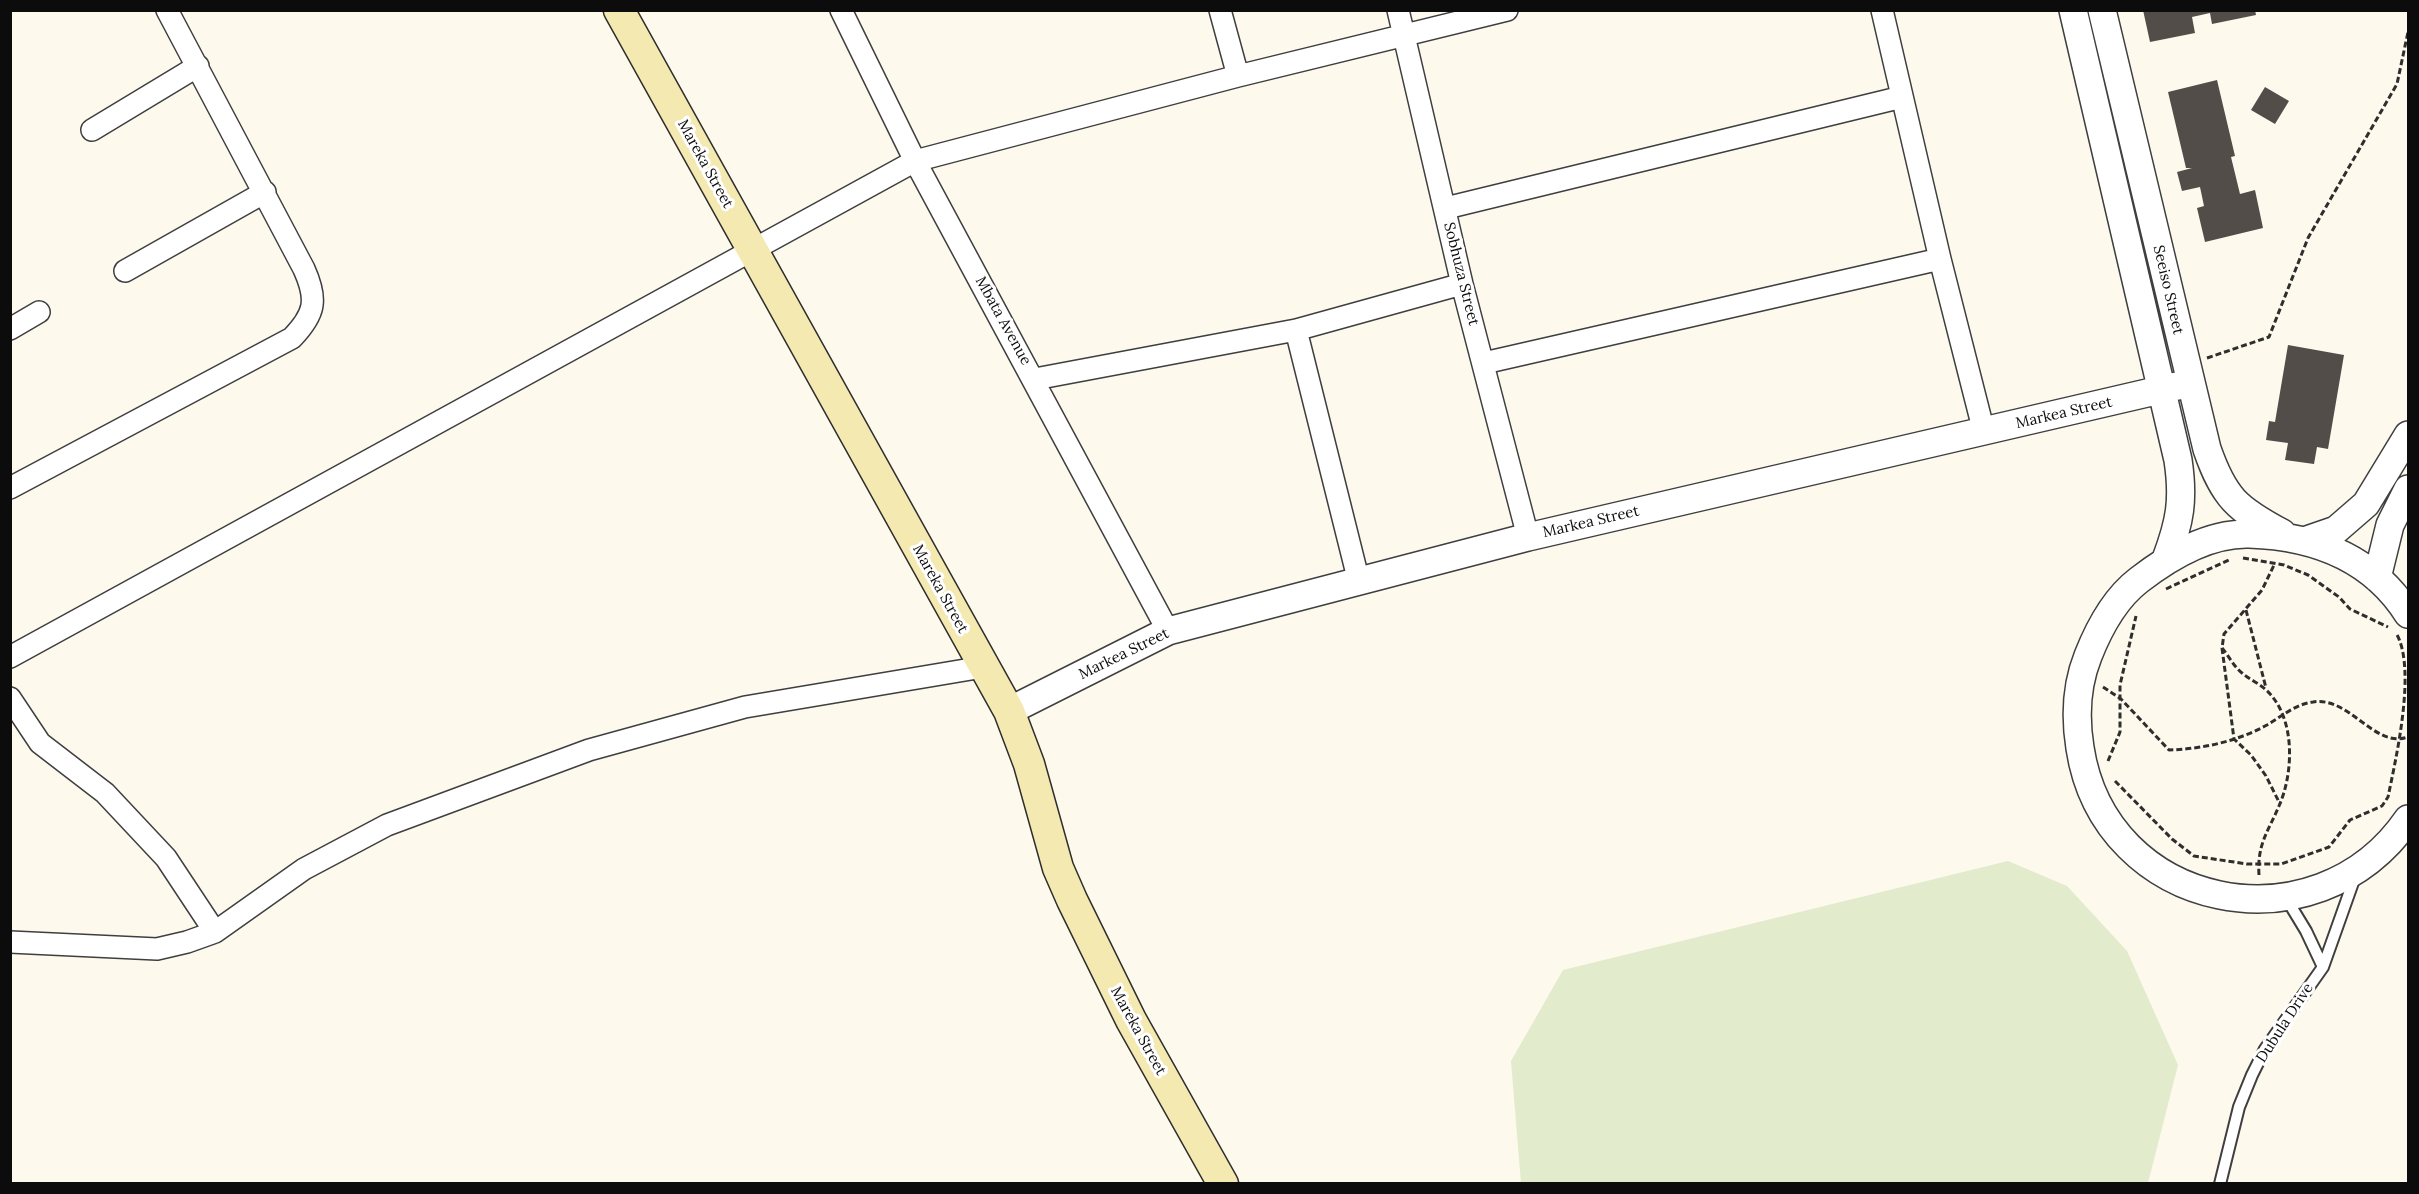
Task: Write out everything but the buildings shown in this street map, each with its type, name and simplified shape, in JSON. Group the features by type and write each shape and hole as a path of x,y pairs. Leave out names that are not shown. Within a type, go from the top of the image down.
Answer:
{"main road":[{"name":"Mareka Street","path":"619,10 1009,711 1029,764 1058,868 1072,900 1131,1020 1224,1184"}],"street":[{"path":"10,489 292,338 304,325 311,312 313,290 265,192 167,10"},
{"name":"Mbata Avenue","path":"841,10 915,161 1035,379 1168,631"},
{"path":"1220,10 1238,76"},
{"name":"Sobhuza Street","path":"1398,10 1462,284 1528,537"},
{"path":"10,657 915,161 1238,76 1507,10"},
{"path":"1882,10 1940,258 1984,432"},
{"name":"Seeiso Street","path":"2073,10 2163,389 2183,490 2180,521 2166,559"},
{"name":"Seeiso Street","path":"2102,10 2194,372 2216,476 2232,501 2247,514 2296,538"},
{"path":"92,130 198,66"},
{"path":"1446,208 1902,97"},
{"path":"124,271 265,192"},
{"path":"1484,363 1940,258"},
{"path":"1035,379 1296,330 1462,284"},
{"path":"10,329 39,312"},
{"path":"1296,330 1359,582"},
{"name":"Markea Street","path":"1009,711 1168,631 1528,537 2163,389 2194,372"},
{"path":"2409,435 2366,504 2336,530 2296,538 2234,536 2204,542 2166,559 2128,589 2099,628 2081,674 2076,722 2083,770 2096,802 2114,830 2137,855 2164,875 2205,892 2227,898 2273,900 2310,893 2344,879 2366,864 2409,819"},
{"path":"2378,578 2390,525 2409,489"},
{"path":"2296,538 2344,555 2378,578 2409,614"},
{"path":"10,942 157,948 187,942 215,932 304,869 387,825 589,750 745,707 983,667"},
{"path":"10,698 40,743 105,793 159,851 215,932"},
{"path":"2366,864 2409,851"}],"lane":[{"name":"Dubula Drive","path":"2220,1184 2239,1107 2252,1075 2265,1049 2323,967 2366,864"},
{"name":"Dubula Drive","path":"2273,900 2306,931 2323,967"}],"path":[{"path":"2194,372 2269,337 2308,238 2397,84 2409,32"},
{"path":"2108,773 2172,839 2194,856 2258,864 2281,864 2329,847 2350,820 2382,807 2388,797 2405,706 2402,654 2398,637 2393,629 2350,609 2339,597 2308,575 2275,563 2234,558 2157,593"},
{"path":"2275,563 2262,590 2224,634 2222,648 2234,739 2251,755 2266,776 2280,804"},
{"path":"2246,609 2266,690 2282,715 2289,745 2290,770 2280,804 2261,840 2258,864 2273,900"},
{"path":"2102,766 2112,758 2120,732 2120,685 2137,612"},
{"path":"2222,648 2241,672 2266,690"},
{"path":"2081,674 2121,699 2169,750 2234,739 2296,707 2314,701 2332,704 2364,722 2375,732 2399,741 2409,738"}],"green space":[{"path":"2008,861 2067,886 2127,951 2178,1065 2148,1183 1521,1183 1511,1061 1563,970"}]}
